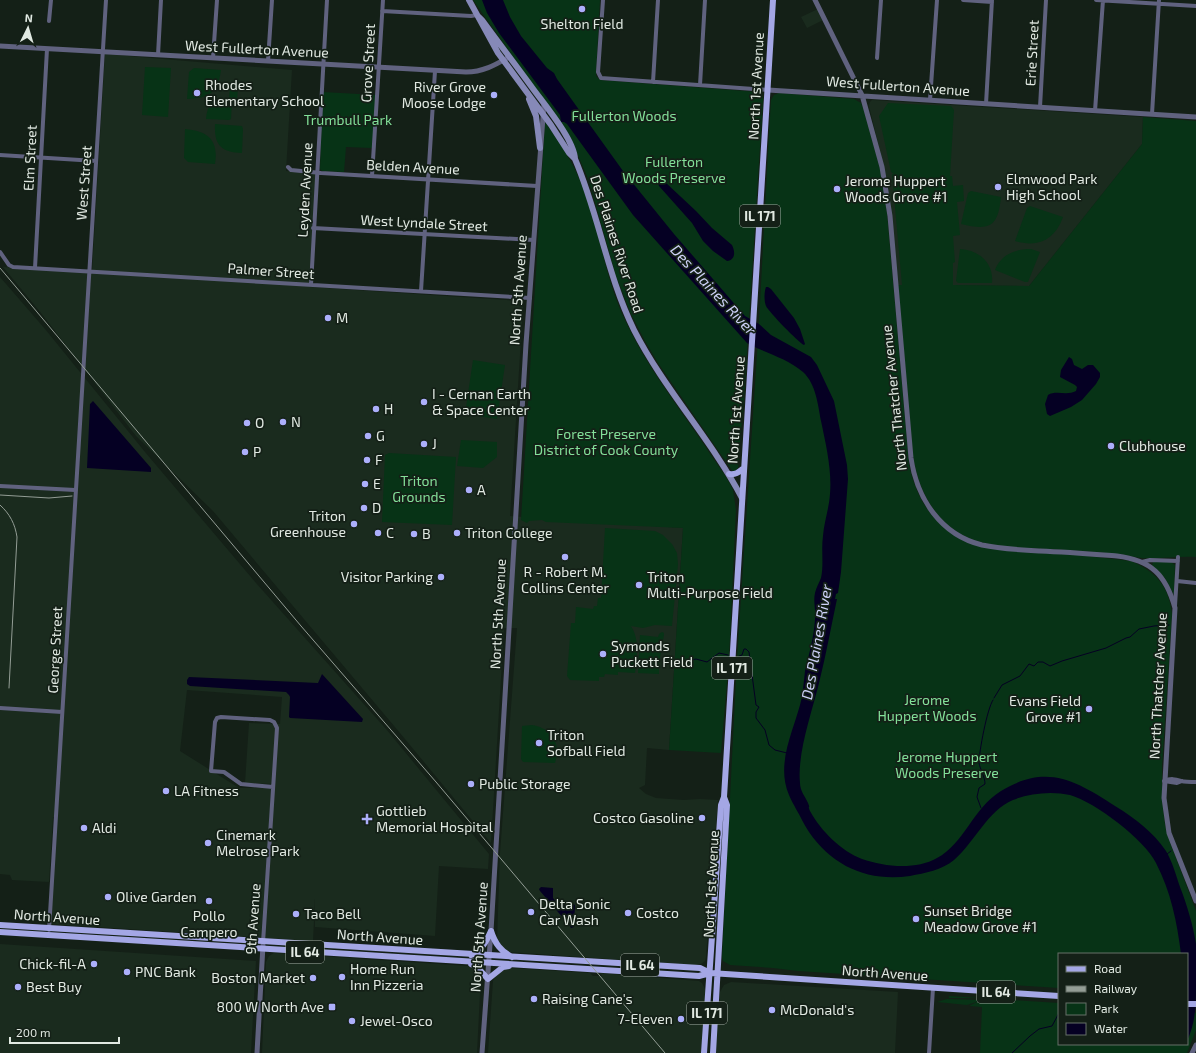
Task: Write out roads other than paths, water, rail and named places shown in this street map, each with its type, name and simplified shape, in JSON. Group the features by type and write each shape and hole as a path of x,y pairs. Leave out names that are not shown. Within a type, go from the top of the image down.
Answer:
{"main road":[{"name":"Des Plaines River Road","path":"468,0 478,16 544,104 575,153 575,159 594,209 616,288 628,316 649,357 729,474 742,498"},
{"name":"North 1st Avenue","path":"710,973 721,805 724,797 773,0"},
{"name":"Des Plaines River Road","path":"478,16 479,21 503,60 544,114 569,153 575,159"},
{"path":"524,88 536,116 540,148"},
{"path":"729,474 734,474 744,468"},
{"name":"North 1st Avenue","path":"718,974 727,805 724,797"},
{"name":"North Avenue","path":"0,925 700,968 710,973 718,974 1058,996"},
{"path":"470,955 481,949 491,931"},
{"path":"491,931 499,948 512,957"},
{"name":"North Avenue","path":"0,932 699,976 710,973"},
{"path":"466,962 478,967 488,979 503,967 518,965"},
{"name":"IL 171","path":"704,1053 710,973"},
{"name":"IL 171","path":"713,1053 718,974"}],"street":[{"path":"49,21 51,0"},
{"name":"West Street","path":"83,366 106,0"},
{"path":"158,55 161,0"},
{"path":"213,58 217,0"},
{"path":"268,61 272,0"},
{"name":"Leyden Avenue","path":"311,285 316,171 327,0"},
{"name":"Grove Street","path":"372,176 383,0"},
{"name":"West Fullerton Avenue","path":"603,0 598,72 603,78 1196,117"},
{"path":"653,82 658,0"},
{"path":"700,85 705,0"},
{"name":"North Thatcher Avenue","path":"815,0 862,95 878,151 888,203 911,458 914,476 921,494 932,512 946,526 961,536 981,544 1002,548 1134,559 1149,566 1161,577 1171,593 1175,608 1164,798 1169,833 1196,901"},
{"path":"878,58 881,0"},
{"path":"930,100 937,0"},
{"path":"963,0 992,1 986,104"},
{"name":"Erie Street","path":"1040,107 1046,0"},
{"path":"1096,0 1159,2 1196,6"},
{"path":"1095,111 1103,0"},
{"path":"1152,114 1159,2"},
{"path":"382,11 478,16"},
{"name":"West Fullerton Avenue","path":"0,46 379,68 476,72 488,68 509,57"},
{"name":"Elm Street","path":"35,268 47,49"},
{"path":"421,292 435,71"},
{"name":"North 5th Avenue","path":"482,1053 488,979 537,186 544,104"},
{"path":"0,155 96,161"},
{"name":"Belden Avenue","path":"288,167 291,170 537,186"},
{"name":"West Lyndale Street","path":"313,228 534,240"},
{"name":"Palmer Street","path":"0,252 11,266 530,298"},
{"name":"George Street","path":"49,936 83,366"},
{"path":"0,486 75,490"},
{"path":"1142,562 1150,560 1178,559 1175,608"},
{"path":"1177,581 1196,583"},
{"path":"0,708 62,712"},
{"name":"9th Avenue","path":"257,1053 277,728 274,722 270,720 217,718 215,722 212,771 224,772 241,784 273,787"},
{"path":"1164,781 1176,783 1182,781 1196,782"},
{"path":"929,1053 933,988"},
{"path":"1192,1053 1196,1045"}],"water":[{"name":"Des Plaines River","path":"482,0 503,0 510,17 521,36 547,68 554,73 623,171 674,234 745,316 759,324 771,335 811,357 817,365 834,401 847,465 848,479 841,572 824,662 803,746 800,771 801,789 810,811 820,826 839,846 862,859 880,864 910,866 929,862 946,852 962,835 991,798 1001,791 1018,783 1033,778 1047,777 1061,779 1074,783 1101,797 1130,816 1149,831 1166,851 1174,868 1190,915 1196,944 1195,1012 1188,1039 1188,953 1181,953 1178,930 1166,885 1156,863 1150,854 1131,833 1092,805 1070,795 1056,793 1034,794 1013,800 996,811 988,819 968,845 954,860 939,869 910,876 880,877 853,869 841,863 829,854 809,832 789,795 785,783 784,770 785,758 802,697 805,671 814,632 814,596 822,573 824,526 830,494 828,458 814,389 811,382 797,367 747,343 633,215 567,124 561,122 560,115 499,33 487,13"},
{"path":"660,181 665,182 712,228 732,245 734,252 732,259 727,261 713,251 703,241 692,223 659,186 658,183"},
{"path":"766,287 771,289 794,318 800,329 805,344 804,345 784,327 766,306 764,296"},
{"path":"1069,357 1072,359 1074,365 1082,369 1088,365 1093,365 1100,373 1100,377 1082,400 1071,407 1050,416 1047,414 1045,404 1048,395 1076,391 1077,387 1075,385 1060,377 1061,370"},
{"path":"93,401 151,468 151,472 87,468 90,404"},
{"path":"322,674 363,719 362,722 290,718 290,697 286,692 190,686 187,684 189,677 318,683"},
{"path":"541,887 553,888 553,898 556,902 571,903 575,905 574,927 571,928 540,891 539,889"}],"waterway":[{"path":"994,698 1002,685 1020,676 1029,664 1034,666 1038,662 1043,662 1050,666 1106,648 1130,637 1139,629 1169,625"},
{"path":"739,656 742,655 744,649 749,652 756,705 759,707 756,712 756,718 765,730 769,745 775,750 787,753"},
{"path":"673,665 683,665 685,661 696,659 707,662 719,653 728,655"},
{"path":"981,808 977,797 979,788 985,784 979,758 986,721 993,700"},
{"path":"1167,854 1171,851"},
{"path":"1012,1053 1039,1029 1052,1026 1058,1015"}],"railway":[{"path":"0,268 301,626 436,782 665,1053"},
{"path":"0,495 49,498 72,496"},
{"path":"0,505 12,520 17,537 9,688"}],"place":[{"name":"Shelton Field","path":"582,9"},
{"name":"Rhodes Elementary School","path":"197,93"},
{"name":"River Grove Moose Lodge","path":"494,95"},
{"name":"Elmwood Park High School","path":"998,187"},
{"name":"Jerome Huppert Woods Grove #1","path":"837,189"},
{"name":"M","path":"328,318"},
{"name":"I - Cernan Earth & Space Center","path":"424,402"},
{"name":"H","path":"376,409"},
{"name":"N","path":"283,422"},
{"name":"O","path":"247,423"},
{"name":"G","path":"368,436"},
{"name":"J","path":"424,444"},
{"name":"Clubhouse","path":"1111,446"},
{"name":"P","path":"245,452"},
{"name":"F","path":"367,460"},
{"name":"E","path":"365,484"},
{"name":"A","path":"469,490"},
{"name":"D","path":"364,508"},
{"name":"Triton Greenhouse","path":"354,524"},
{"name":"C","path":"378,533"},
{"name":"Triton College","path":"457,533"},
{"name":"B","path":"414,534"},
{"name":"R - Robert M. Collins Center","path":"565,557"},
{"name":"Visitor Parking","path":"441,577"},
{"name":"Triton Multi-Purpose Field","path":"639,585"},
{"name":"Symonds Puckett Field","path":"603,654"},
{"name":"Evans Field Grove #1","path":"1089,709"},
{"name":"Triton Sofball Field","path":"539,743"},
{"name":"Public Storage","path":"471,784"},
{"name":"LA Fitness","path":"166,791"},
{"name":"Costco Gasoline","path":"702,818"},
{"name":"Gottlieb Memorial Hospital","path":"367,819"},
{"name":"Aldi","path":"84,828"},
{"name":"Cinemark Melrose Park","path":"208,843"},
{"name":"Olive Garden","path":"108,897"},
{"name":"Pollo Campero","path":"209,901"},
{"name":"Delta Sonic Car Wash","path":"531,912"},
{"name":"Costco","path":"628,913"},
{"name":"Taco Bell","path":"296,914"},
{"name":"Sunset Bridge Meadow Grove #1","path":"916,919"},
{"name":"Chick-fil-A","path":"94,964"},
{"name":"PNC Bank","path":"127,972"},
{"name":"Home Run Inn Pizzeria","path":"342,977"},
{"name":"Boston Market","path":"313,978"},
{"name":"Best Buy","path":"18,987"},
{"name":"Raising Cane's","path":"534,999"},
{"name":"800 W North Ave","path":"332,1007"},
{"name":"McDonald's","path":"772,1010"},
{"name":"7-Eleven","path":"681,1019"},
{"name":"Jewel-Osco","path":"352,1021"}],"park label":[{"name":"Fullerton Woods","path":"624,116"},
{"name":"Trumbull Park","path":"348,120"},
{"name":"Fullerton Woods Preserve","path":"674,170"},
{"name":"Forest Preserve District of Cook County","path":"606,442"},
{"name":"Triton Grounds","path":"419,490"},
{"name":"Jerome Huppert Woods","path":"927,708"},
{"name":"Jerome Huppert Woods Preserve","path":"947,766"}]}
